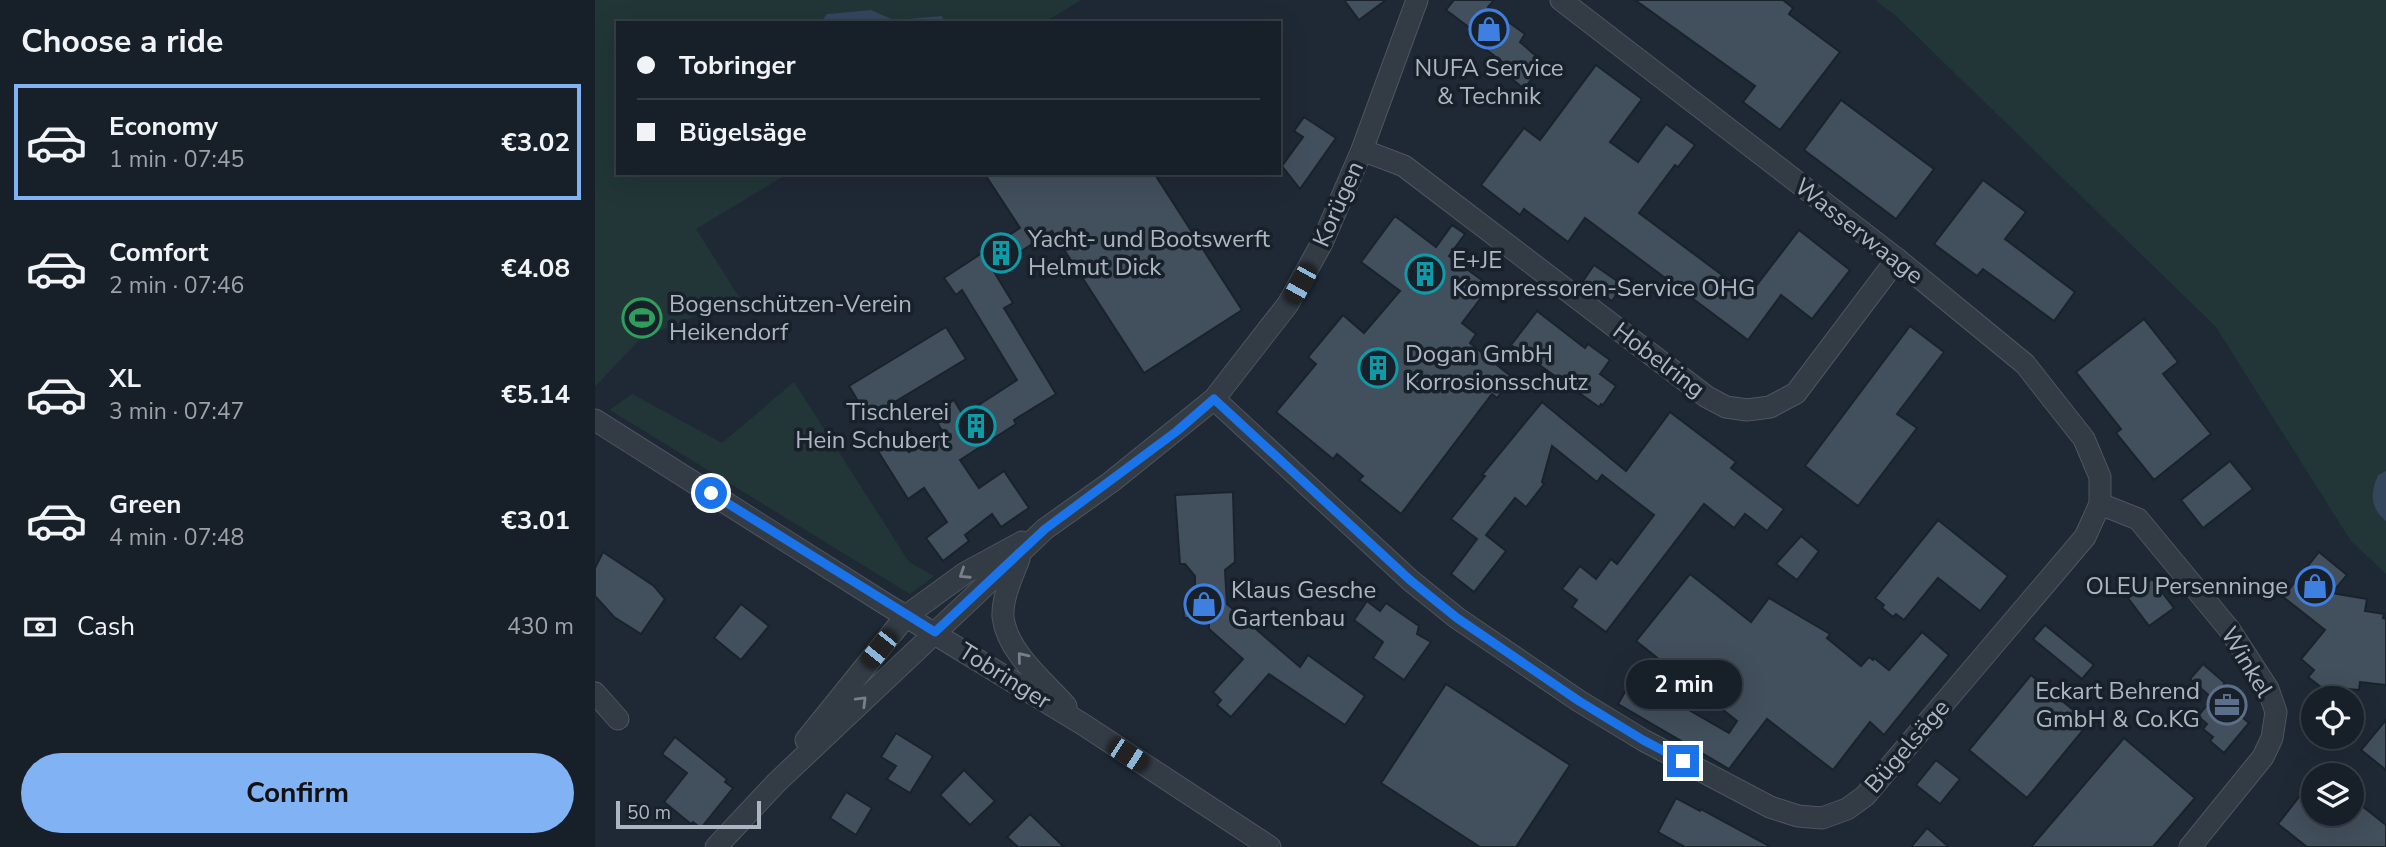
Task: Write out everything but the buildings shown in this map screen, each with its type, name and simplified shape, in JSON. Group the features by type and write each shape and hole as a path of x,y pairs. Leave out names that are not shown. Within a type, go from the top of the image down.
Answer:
{"street":[{"name":"Korügen","path":"777,782 1045,529 1122,473 1214,399 1288,304 1322,243 1362,150 1417,0"},
{"name":"Wasserwaage","path":"1561,0 1897,260 2025,364 2084,439 2100,477 2100,504"},
{"name":"Hobelring","path":"1362,150 1404,166 1707,397 1726,407 1747,410 1770,407 1796,393 1897,260"},
{"name":"Bügelsäge","path":"1214,399 1410,580 1457,618 1579,701 1643,740 1770,807 1798,816 1822,818 1846,809 1865,796 2085,537 2100,504"},
{"name":"Tobringer","path":"595,420 1084,725 1270,847"},
{"name":"Winkel","path":"2100,504 2138,519 2229,629 2268,689 2276,712 2272,738 2263,757 2190,847"},
{"path":"716,847 777,782 797,751 906,616 965,573 1045,529"},
{"path":"1022,552 1008,587 1003,617 1015,651 1084,725"},
{"path":"595,693 618,719"}],"green space":[{"path":"595,0 1081,0 1046,21 944,21 942,16 894,20 871,10 827,14 822,21 616,21 616,175 786,175 696,229 739,297 639,340 595,387"},
{"path":"1875,0 2386,0 2386,574 2351,541 2216,327 1895,15"},
{"path":"794,382 909,562 934,576 910,594 610,410 632,394 722,443"}],"water":[{"path":"871,10 894,20 942,16 944,21 822,21 827,14"},
{"path":"2386,471 2386,521 2374,505 2373,494 2378,475"}],"place":[{"name":"NUFA Service & Technik","path":"1489,29"},
{"name":"Yacht- und Bootswerft Helmut Dick","path":"1001,253"},
{"name":"E+JE Kompressoren-Service OHG","path":"1425,274"},
{"name":"Bogenschützen-Verein Heikendorf","path":"642,318"},
{"name":"Dogan GmbH Korrosionsschutz","path":"1378,368"},
{"name":"Tischlerei Hein Schubert","path":"976,426"},
{"name":"OLEU Persenninge","path":"2315,586"},
{"name":"Klaus Gesche Gartenbau","path":"1204,604"},
{"name":"Eckart Behrend GmbH & Co.KG","path":"2227,705"}],"route":[{"path":"711,493 884,603 935,632 1045,529 1111,482 1214,399 1410,580 1457,618 1579,701 1683,761"}]}
